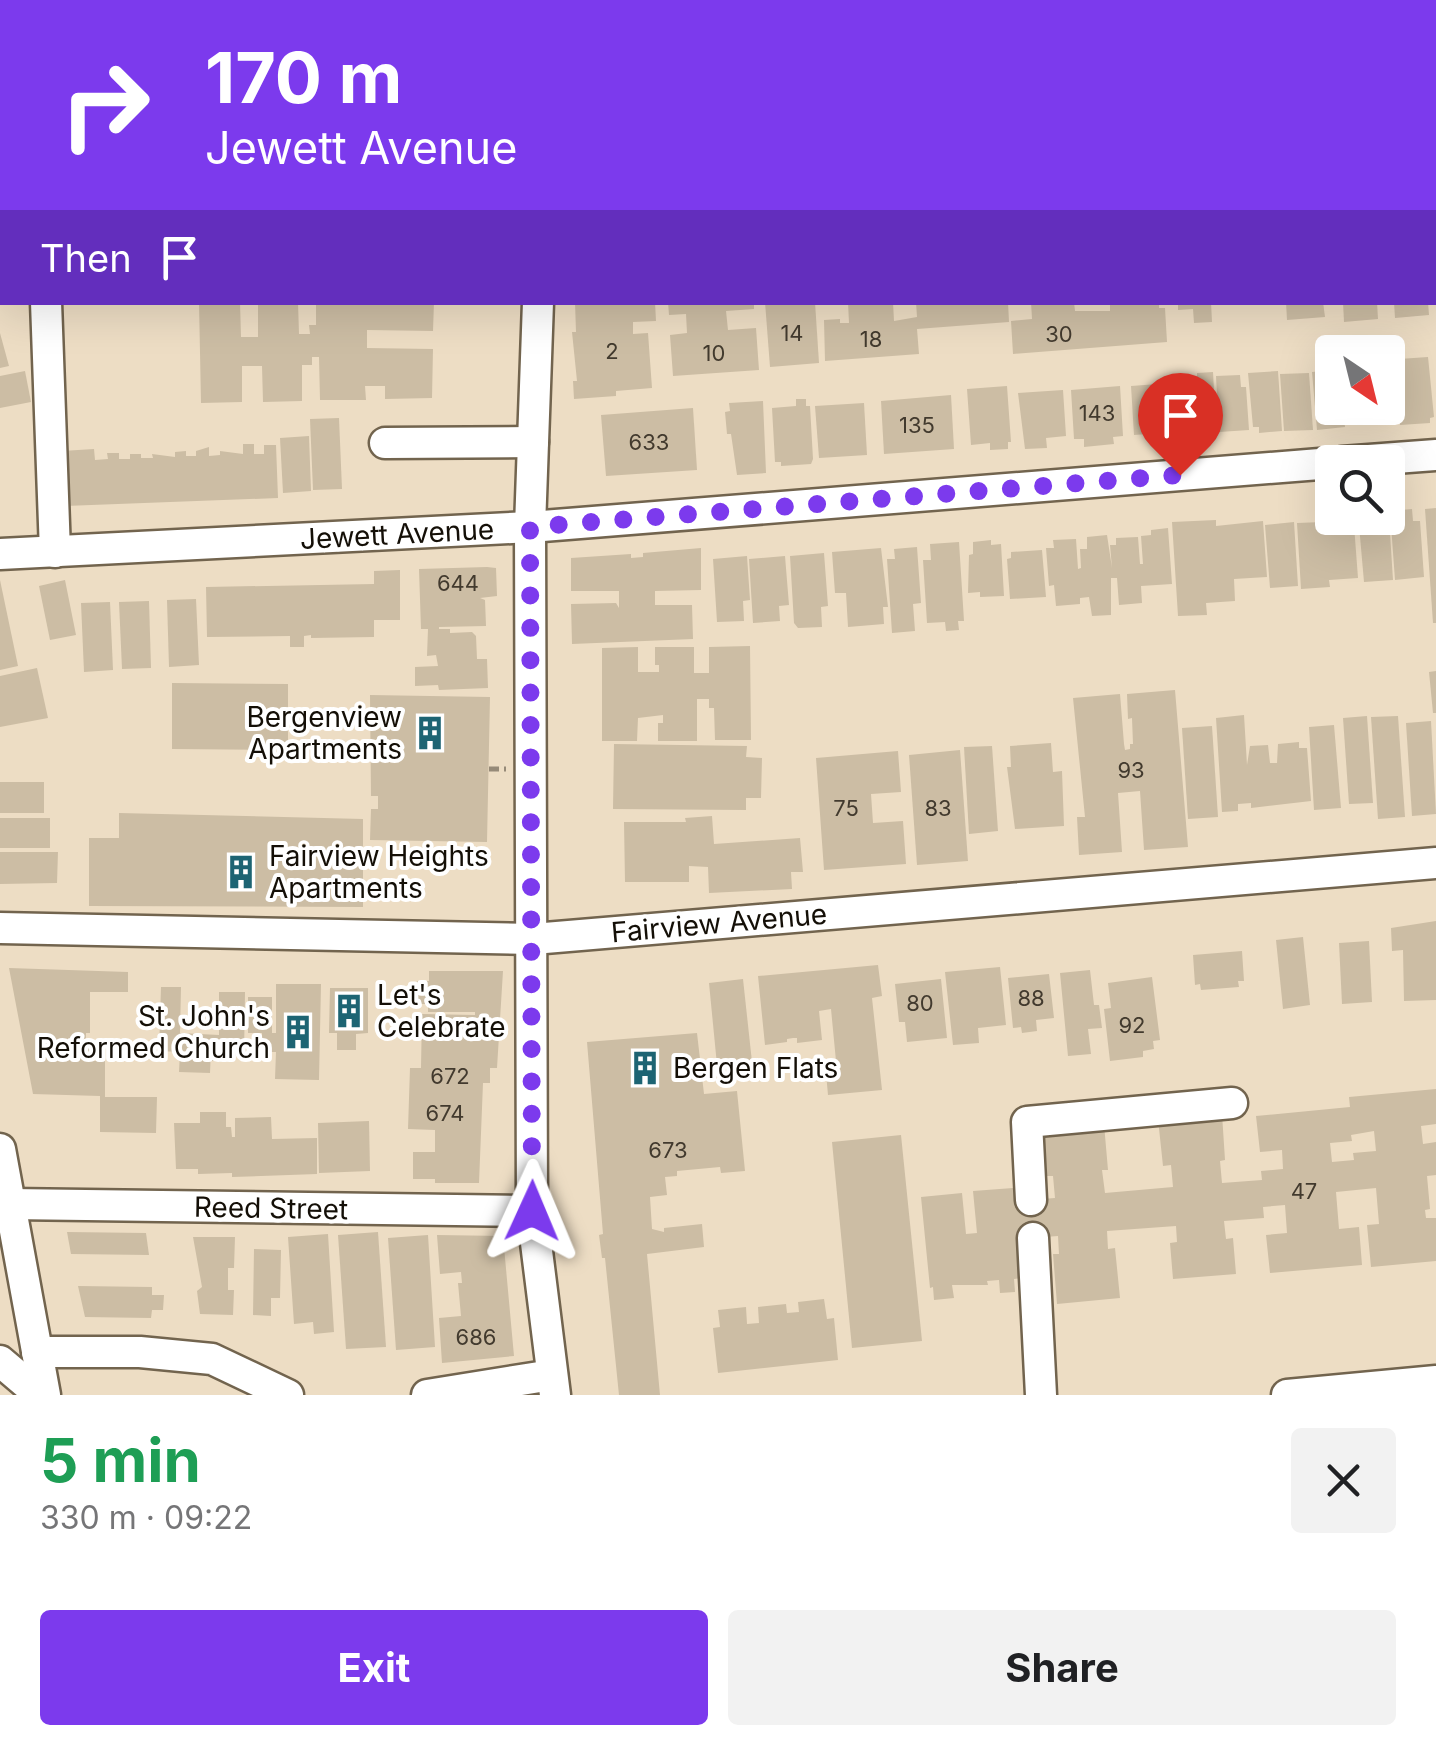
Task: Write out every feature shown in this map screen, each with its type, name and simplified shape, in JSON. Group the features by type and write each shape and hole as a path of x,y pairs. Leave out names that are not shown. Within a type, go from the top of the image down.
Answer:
{"street":[{"path":"46,305 55,552"},
{"path":"426,1395 501,1383 554,1385 532,1211 530,527 538,305"},
{"path":"385,443 533,442"},
{"path":"1405,457 1436,455"},
{"name":"Jewett Avenue","path":"0,554 530,527 1315,464"},
{"name":"Fairview Avenue","path":"0,928 533,940 1436,863"},
{"path":"1031,1200 1027,1122 1232,1102"},
{"path":"0,1149 42,1395"},
{"name":"Reed Street","path":"10,1204 532,1211"},
{"path":"1033,1238 1041,1395"},
{"path":"37,1352 140,1352 212,1360 288,1395"},
{"path":"0,1360 42,1395"},
{"path":"1286,1395 1436,1382"}],"path":[{"path":"489,769 509,769"}],"building":[{"path":"199,305 240,305 241,337 258,337 258,305 298,305 299,334 310,334 309,325 316,325 316,305 434,305 433,331 367,330 367,348 433,349 432,398 385,399 385,386 365,386 366,400 320,400 319,357 312,357 312,365 302,365 302,401 263,402 262,366 242,366 242,402 201,403"},
{"path":"575,305 655,305 656,321 633,322 633,334 648,333 652,388 574,399 573,381 577,381 572,332 576,332"},
{"path":"668,305 754,305 754,309 726,311 728,330 756,328 759,370 673,376 670,335 687,333 686,314 669,315"},
{"path":"765,305 815,305 819,363 770,367"},
{"path":"848,305 893,305 894,321 917,317 916,305 1008,305 1009,322 917,329 919,354 825,361 824,320 849,323"},
{"path":"1031,305 1074,305 1075,311 1110,311 1110,305 1159,305 1165,308 1167,342 1013,354 1011,321 1032,319"},
{"path":"1178,305 1211,305 1212,322 1194,323 1193,309 1178,310"},
{"path":"1286,305 1323,305 1325,317 1287,320"},
{"path":"1343,305 1377,305 1378,319 1344,322"},
{"path":"1394,305 1428,305 1429,315 1395,318"},
{"path":"0,333 9,366 0,368"},
{"path":"1428,357 1434,417 1430,423 1405,425 1405,359"},
{"path":"25,371 31,402 0,408 0,376"},
{"path":"1278,371 1282,431 1259,433 1259,427 1253,427 1248,373"},
{"path":"1213,372 1216,427 1193,428 1190,380 1197,380 1197,373"},
{"path":"1309,373 1313,430 1284,431 1280,374"},
{"path":"1240,375 1241,387 1246,387 1249,430 1219,432 1216,376"},
{"path":"1171,383 1175,432 1134,435 1131,386"},
{"path":"1007,386 1011,442 1008,449 990,450 990,443 971,445 967,389"},
{"path":"1120,386 1123,436 1113,437 1114,444 1084,447 1084,439 1074,439 1071,390"},
{"path":"1063,390 1066,436 1046,438 1047,448 1025,449 1018,393"},
{"path":"951,395 954,449 884,454 881,401"},
{"path":"796,399 806,399 806,406 810,406 813,459 811,464 781,466 781,462 775,462 772,408 796,406"},
{"path":"763,401 766,473 737,475 725,412 730,411 729,403"},
{"path":"864,403 867,455 819,458 815,406"},
{"path":"693,408 697,470 606,476 601,415"},
{"path":"339,418 342,489 313,490 310,419"},
{"path":"1317,425 1345,425 1345,427 1317,430"},
{"path":"309,436 311,491 283,493 280,438"},
{"path":"243,444 254,444 254,454 264,454 264,445 276,445 278,498 65,506 62,451 94,449 95,460 108,459 107,453 119,453 119,459 130,459 130,454 141,454 141,458 153,458 152,454 175,457 175,452 186,451 186,456 196,456 196,451 209,447 209,456 220,455 220,451 243,454"},
{"path":"1436,508 1436,623 1433,623 1425,509"},
{"path":"1412,509 1413,521 1420,521 1424,577 1395,580 1392,535 1405,535 1405,510"},
{"path":"1216,520 1216,526 1263,521 1267,577 1234,579 1235,601 1206,603 1207,615 1178,616 1172,522"},
{"path":"1294,522 1298,586 1270,588 1265,525"},
{"path":"1315,522 1315,535 1355,535 1358,578 1329,580 1330,587 1301,589 1297,523"},
{"path":"1168,528 1172,584 1141,586 1142,603 1119,605 1117,578 1111,578 1111,615 1092,616 1089,597 1080,598 1080,604 1056,606 1054,585 1049,586 1046,548 1054,548 1053,540 1076,539 1078,569 1080,549 1087,549 1087,537 1107,535 1112,568 1110,545 1116,545 1116,538 1138,537 1143,564 1141,536"},
{"path":"1360,535 1390,535 1393,580 1364,582"},
{"path":"991,540 991,545 1001,544 1004,596 980,597 980,592 968,593 969,555 973,554 973,542"},
{"path":"959,542 964,621 958,621 959,630 946,631 945,622 927,623 923,560 931,560 930,544"},
{"path":"917,547 921,603 913,604 915,631 892,633 887,559 895,559 894,549"},
{"path":"701,548 701,590 655,591 655,605 692,605 693,639 572,644 571,604 616,603 619,608 619,591 571,591 571,558 631,554 631,558 643,557 643,553"},
{"path":"881,548 888,607 883,607 884,624 848,627 846,593 835,593 832,552"},
{"path":"1042,550 1046,597 1010,599 1007,559 1011,552"},
{"path":"824,553 828,606 821,607 822,627 798,628 794,623 790,556"},
{"path":"747,556 750,600 743,601 744,621 717,622 713,559"},
{"path":"785,556 789,605 779,606 780,621 753,623 749,559"},
{"path":"496,568 497,596 480,598 485,600 486,626 439,629 472,632 476,636 477,659 487,659 488,688 439,690 438,685 415,686 415,667 438,666 436,655 427,656 428,629 421,629 419,569"},
{"path":"400,570 400,620 374,620 374,637 311,635 304,636 304,647 290,647 290,636 207,637 206,587 374,584 374,571"},
{"path":"0,580 18,666 0,670"},
{"path":"65,580 76,635 50,640 39,586"},
{"path":"196,599 199,665 169,667 167,600"},
{"path":"149,601 151,668 122,669 119,602"},
{"path":"110,602 113,670 84,672 81,603"},
{"path":"750,646 751,740 715,740 714,708 709,708 709,699 697,699 697,741 658,741 658,723 663,723 663,715 638,718 637,741 602,741 602,648 638,647 638,672 659,672 655,647 694,647 694,673 709,673 709,647"},
{"path":"37,668 48,718 0,727 0,676"},
{"path":"1436,671 1436,713 1433,713 1429,672"},
{"path":"172,683 288,684 288,750 172,749"},
{"path":"1175,690 1188,847 1144,850 1140,791 1118,793 1122,852 1079,855 1077,817 1085,817 1073,698 1120,694 1125,750 1133,744 1127,694"},
{"name":"Bergenview Apartments","path":"370,695 490,697 487,842 370,840 371,809 378,809 378,796 371,796"},
{"path":"1244,715 1247,765 1250,746 1268,745 1270,763 1277,763 1278,744 1299,742 1299,748 1307,748 1311,801 1251,808 1251,803 1238,804 1238,811 1222,812 1216,718"},
{"path":"1367,716 1373,803 1349,804 1343,718"},
{"path":"1398,716 1405,817 1378,819 1371,717"},
{"path":"1431,721 1436,814 1412,816 1406,723"},
{"path":"1334,725 1341,808 1314,810 1309,727"},
{"path":"1212,726 1218,817 1188,819 1182,728"},
{"path":"1051,743 1053,772 1062,771 1064,826 1015,829 1007,767 1011,767 1010,746"},
{"path":"614,744 747,746 746,757 762,758 761,798 746,798 746,810 613,809"},
{"path":"992,746 998,831 969,834 964,747"},
{"path":"960,750 968,861 917,865 909,755"},
{"path":"898,751 901,792 871,794 873,823 903,821 906,864 824,870 816,758"},
{"path":"0,782 44,782 44,813 0,813"},
{"name":"Fairview Heights Apartments","path":"119,813 363,819 363,907 89,906 89,838 119,838"},
{"path":"712,816 714,844 800,838 803,872 791,872 792,889 709,893 708,867 689,866 689,882 625,882 624,822 686,822 685,818"},
{"path":"0,818 50,818 50,848 0,848"},
{"path":"0,852 58,852 57,883 0,884"},
{"path":"1436,921 1436,1000 1404,1001 1403,950 1392,951 1391,928"},
{"path":"1303,937 1310,1005 1283,1009 1276,940"},
{"path":"1369,941 1372,1002 1342,1004 1339,943"},
{"path":"1242,951 1244,981 1238,981 1239,987 1201,990 1200,984 1195,985 1193,955"},
{"path":"878,965 882,996 872,998 882,1090 828,1095 825,1062 836,1061 831,1009 819,1011 822,1040 797,1043 797,1038 793,1038 765,1045 758,976"},
{"path":"1000,967 1006,1025 978,1028 979,1043 953,1045 945,972"},
{"path":"9,968 128,972 128,992 90,992 90,1033 86,1033 86,1041 105,1041 105,1054 86,1054 85,1061 105,1061 105,1097 157,1097 156,1133 100,1132 100,1096 33,1094"},
{"path":"1090,970 1094,1005 1099,1005 1102,1028 1088,1029 1091,1054 1068,1056 1060,973"},
{"path":"429,971 503,971 497,1068 490,1068 490,1083 483,1083 479,1183 413,1179 413,1152 435,1152 435,1130 408,1129 410,1068 421,1068 422,1014 475,1015 428,1012 428,1004 416,1004 417,981 429,981"},
{"path":"1049,974 1054,1018 1036,1020 1037,1031 1022,1033 1021,1027 1013,1028 1008,978"},
{"path":"1152,977 1160,1040 1153,1041 1154,1049 1143,1051 1143,1057 1110,1061 1104,1009 1111,1008 1108,983"},
{"path":"743,979 752,1062 717,1065 709,983"},
{"path":"941,979 947,1038 907,1042 905,1022 899,1022 895,984"},
{"name":"St. John's Reformed Church","path":"276,984 321,984 319,1080 275,1079 276,1052 262,1052 262,1033 248,1033 248,997 272,997 272,1033 276,1033"},
{"path":"161,987 181,987 180,1033 219,1035 219,992 245,992 244,1056 226,1055 226,1061 212,1061 211,1049 210,1073 179,1072 180,1052 159,1051"},
{"name":"Let's Celebrate","path":"330,988 368,988 368,1033 356,1034 356,1050 337,1050 337,1033 329,1033"},
{"path":"697,1033 704,1094 737,1091 745,1171 721,1173 720,1167 677,1171 677,1176 665,1177 667,1195 650,1197 652,1229 664,1232 664,1228 702,1224 704,1247 647,1254 660,1395 619,1395 605,1258 599,1235 603,1234 587,1042"},
{"path":"1436,1089 1436,1124 1421,1126 1423,1144 1436,1142 1436,1175 1427,1176 1430,1209 1425,1210 1426,1218 1436,1218 1436,1261 1371,1267 1367,1225 1379,1224 1376,1188 1336,1192 1339,1229 1359,1227 1362,1265 1270,1273 1266,1235 1287,1233 1285,1205 1263,1207 1264,1218 1224,1221 1226,1239 1233,1238 1236,1274 1173,1279 1170,1243 1177,1242 1176,1226 1107,1231 1108,1249 1115,1248 1120,1298 1057,1304 1053,1254 1059,1254 1058,1236 1019,1239 1023,1278 1014,1279 1015,1292 1000,1293 999,1280 987,1281 988,1285 952,1285 954,1298 934,1300 921,1197 962,1193 966,1234 977,1233 973,1191 1013,1188 1015,1201 1055,1198 1053,1176 1047,1176 1043,1129 1104,1124 1108,1170 1102,1170 1105,1193 1173,1187 1171,1165 1163,1166 1158,1119 1222,1114 1222,1183 1262,1180 1261,1171 1283,1169 1282,1150 1260,1152 1256,1116 1350,1107 1349,1097","holes":["1374,1131 1376,1151 1353,1153 1354,1160 1332,1162 1330,1143 1352,1141 1351,1135"]},
{"path":"200,1112 226,1112 226,1127 231,1127 232,1137 235,1118 271,1117 272,1139 317,1138 317,1174 232,1177 232,1173 198,1174 198,1169 176,1169 174,1123 200,1123"},
{"path":"369,1121 370,1171 319,1173 318,1123"},
{"path":"901,1135 922,1341 852,1348 832,1142"},
{"path":"67,1232 146,1233 149,1255 71,1254"},
{"path":"378,1232 386,1347 346,1349 338,1235"},
{"path":"328,1234 334,1332 314,1334 313,1322 294,1324 288,1237"},
{"path":"428,1235 435,1347 396,1350 388,1238"},
{"path":"437,1235 503,1236 514,1356 442,1363 439,1318 461,1316 458,1283 462,1283 461,1272 440,1274"},
{"path":"193,1237 235,1237 234,1268 228,1268 228,1290 234,1290 233,1315 200,1314 197,1291 202,1287"},
{"path":"254,1249 281,1250 280,1298 271,1298 271,1316 253,1315"},
{"path":"78,1286 152,1287 152,1295 164,1295 163,1310 152,1310 151,1318 85,1317"},
{"path":"824,1299 827,1319 834,1318 838,1360 718,1373 713,1328 720,1327 718,1310 746,1307 747,1324 759,1323 758,1307 786,1304 787,1313 799,1312 798,1302"}],"place":[{"name":"Bergenview Apartments","path":"430,733"},
{"name":"Fairview Heights Apartments","path":"241,872"},
{"name":"Let's Celebrate","path":"349,1011"},
{"name":"St. John's Reformed Church","path":"298,1032"},
{"name":"Bergen Flats","path":"645,1068"}],"route":[{"path":"532,1211 530,527 1180,475"}]}
